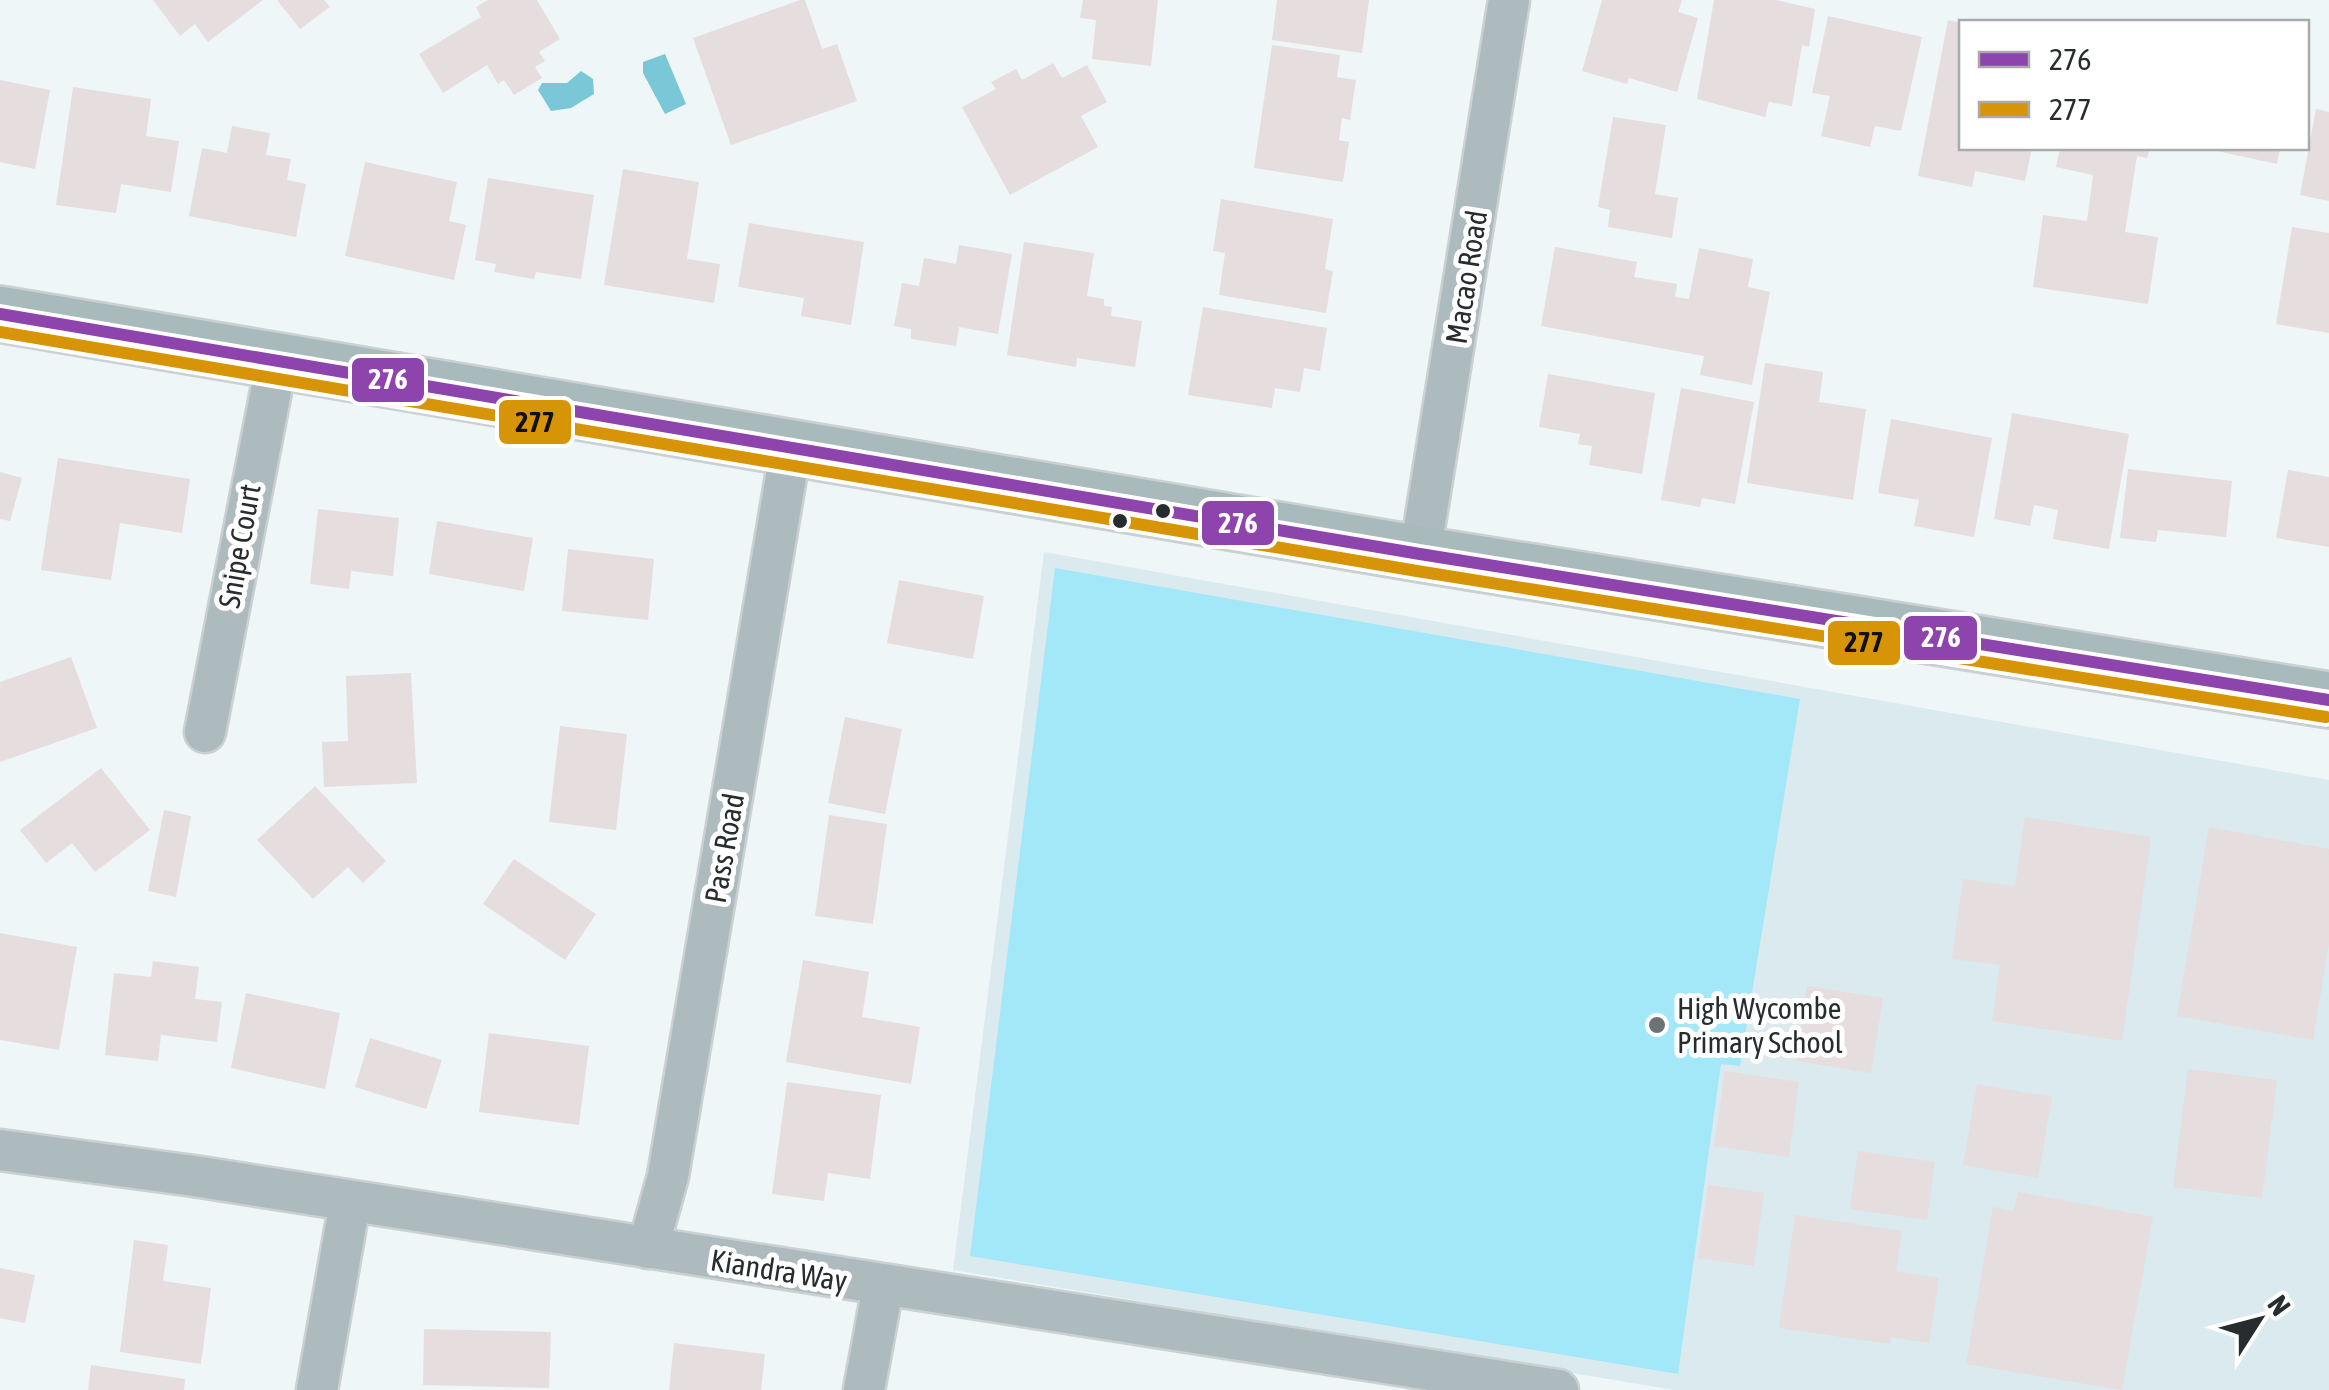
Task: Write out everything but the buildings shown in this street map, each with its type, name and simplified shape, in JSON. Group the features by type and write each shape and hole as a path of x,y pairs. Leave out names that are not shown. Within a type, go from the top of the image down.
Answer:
{"street":[{"name":"Macao Road","path":"1420,554 1509,0"},
{"path":"0,314 1420,554 2329,700"},
{"name":"Snipe Court","path":"205,732 277,360"},
{"name":"Pass Road","path":"648,1248 668,1176 792,447"},
{"name":"Kiandra Way","path":"0,1150 648,1248 1392,1377 1558,1390"},
{"path":"317,1390 350,1202"},
{"path":"864,1390 883,1288"}],"shaded area":[{"path":"665,54 686,104 665,114 643,73 643,62"},
{"path":"581,71 593,79 594,94 571,108 551,111 538,90 542,83 567,83"},
{"name":"High Wycombe Primary School","path":"1044,552 2329,780 2329,1390 1674,1390 953,1270"},
{"path":"1055,568 1800,699 1740,1066 1721,1064 1678,1374 970,1256"}],"transit line":[{"name":"276","path":"0,314 1420,554 2329,700"},
{"name":"277","path":"0,332 1417,571 2326,717"}],"place":[{"name":"High Wycombe Primary School","path":"1657,1025"}]}
